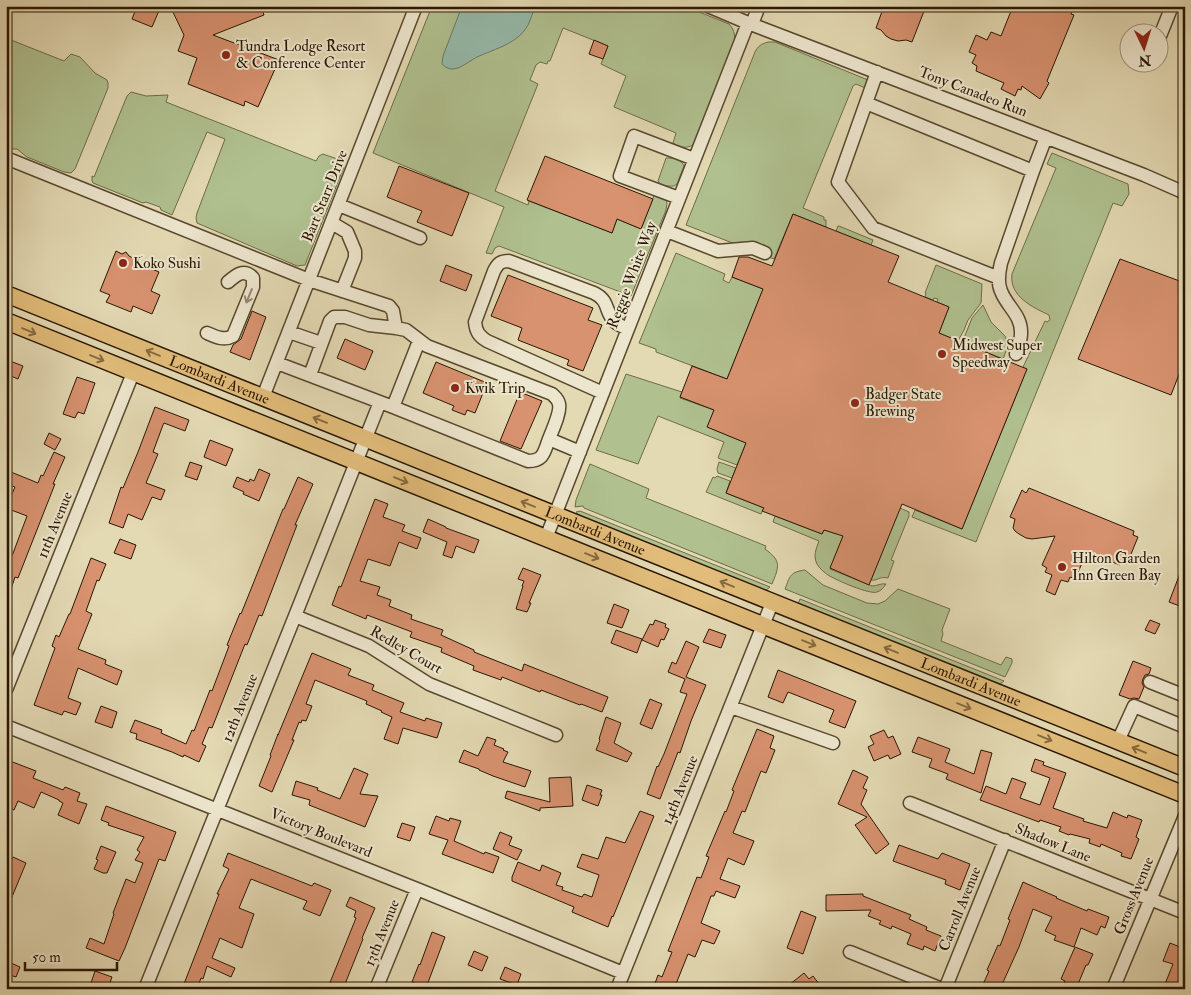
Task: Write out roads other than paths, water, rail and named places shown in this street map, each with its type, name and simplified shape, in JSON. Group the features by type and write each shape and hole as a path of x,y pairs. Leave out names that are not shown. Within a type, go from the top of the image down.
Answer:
{"main road":[{"name":"Lombardi Avenue","path":"6,294 1185,768"},
{"name":"Lombardi Avenue","path":"6,322 1185,795"},
{"path":"218,406 227,402 255,408 259,406 263,397"}],"street":[{"name":"Bart Starr Drive","path":"263,397 416,6"},
{"name":"Tony Canadeo Run","path":"708,6 750,24 1144,175 1185,193"},
{"name":"Reggie White Way","path":"546,538 694,159 759,6"},
{"path":"1166,22 1172,6"},
{"path":"877,72 838,182 873,228 999,278"},
{"path":"866,103 1033,171"},
{"path":"679,198 620,176 634,136 694,159"},
{"path":"1016,354 1021,332 1020,323 1000,290 1001,263 1046,138"},
{"path":"6,158 309,280 389,306 394,311 396,328"},
{"path":"339,205 420,238"},
{"path":"332,223 347,232 355,251 355,258 342,291"},
{"path":"667,231 718,251 753,248 765,253"},
{"path":"604,393 479,336 475,322 494,271 498,264 503,261 509,261 594,293 604,300 614,321 628,329"},
{"path":"208,333 220,339 233,336 253,287 253,278 244,272 239,273 228,282"},
{"path":"277,363 310,376 393,407 528,462 536,461 542,457 560,404 552,394 427,346 406,330 369,325 340,316 330,321 310,376"},
{"path":"289,332 321,343"},
{"path":"393,407 419,341"},
{"name":"11th Avenue","path":"6,690 133,373"},
{"name":"12th Avenue","path":"145,989 380,402"},
{"path":"549,439 580,452"},
{"name":"14th Avenue","path":"617,989 772,602"},
{"name":"Redley Court","path":"295,616 369,646 429,684 556,735"},
{"path":"1150,682 1185,696"},
{"path":"1118,741 1134,706 1185,727"},
{"path":"731,707 833,743"},
{"name":"Victory Boulevard","path":"6,726 624,973"},
{"name":"Shadow Lane","path":"910,803 1185,913"},
{"name":"Gross Avenue","path":"1113,989 1185,816"},
{"name":"Carroll Avenue","path":"944,989 1005,840"},
{"name":"13th Avenue","path":"376,989 417,889"},
{"path":"850,952 944,989"}],"place":[{"name":"Tundra Lodge Resort & Conference Center","path":"226,55"},
{"name":"Koko Sushi","path":"123,263"},
{"name":"Midwest Super Speedway","path":"942,354"},
{"name":"Kwik Trip","path":"455,388"},
{"name":"Badger State Brewing","path":"855,403"},
{"name":"Hilton Garden Inn Green Bay","path":"1062,567"}]}
